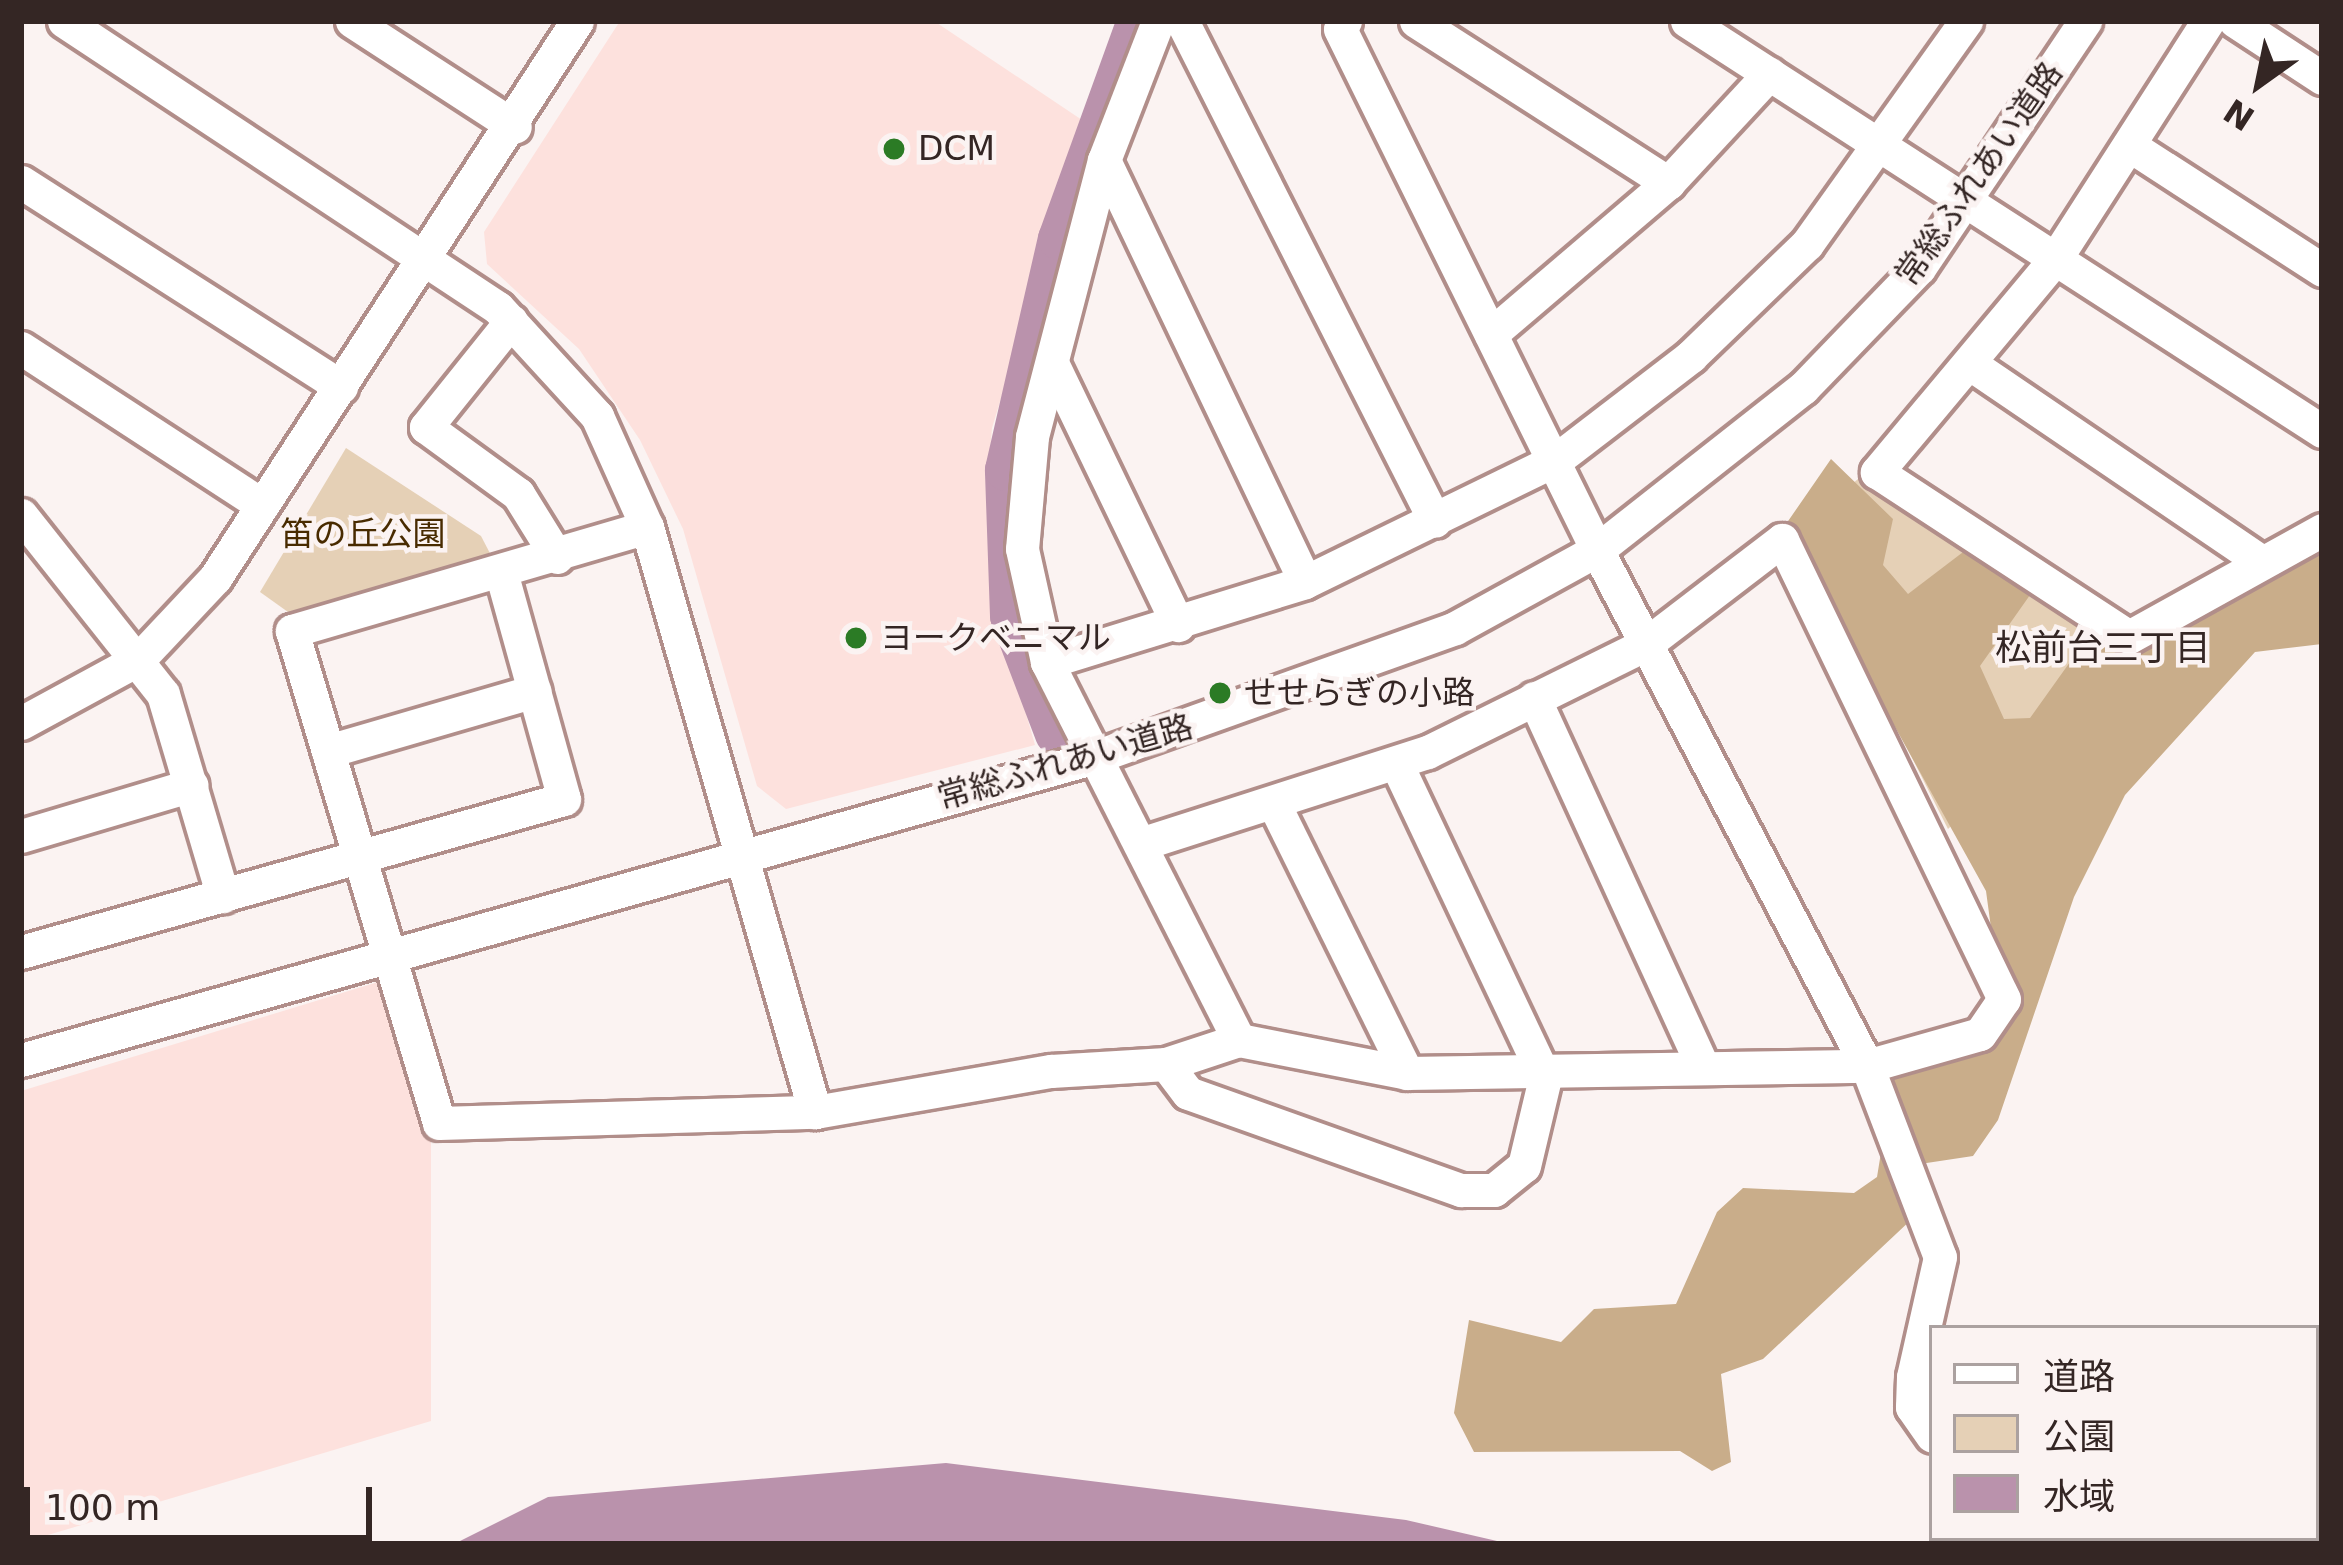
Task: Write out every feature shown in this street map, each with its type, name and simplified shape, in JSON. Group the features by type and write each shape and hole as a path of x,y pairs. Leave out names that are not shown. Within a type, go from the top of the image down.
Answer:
{"street":[{"path":"64,21 425,255 511,321 597,416 647,526 814,1112"},
{"path":"352,21 515,127"},
{"path":"21,723 139,659 215,578 425,255 515,127 577,21"},
{"path":"1158,21 1104,160 1052,363 1022,549 1047,662 1239,1040"},
{"path":"1182,21 1436,521"},
{"path":"1345,21 1340,29 1557,459 1598,550 1868,1066 1940,1257 1913,1377 1912,1407 1929,1432"},
{"path":"1416,21 1668,183"},
{"path":"1687,21 2322,431"},
{"name":"常総ふれあい道路","path":"21,1060 743,852 1095,757 1382,662 1598,550 1803,388 1967,202 2085,21"},
{"path":"2208,21 2055,259 1972,364 1877,472 2129,637 2322,530"},
{"path":"2235,21 2322,78"},
{"path":"1047,662 1305,582 1557,459 1691,356 1807,244 1883,148 1953,26"},
{"path":"1491,334 1668,183 1769,74"},
{"path":"2128,145 2322,270"},
{"path":"1104,160 1305,582"},
{"path":"21,182 341,387"},
{"path":"511,321 426,427 518,494 557,556"},
{"path":"21,348 262,505"},
{"path":"1052,363 1178,625"},
{"path":"1972,364 2262,562"},
{"path":"21,515 164,694 223,896"},
{"path":"647,526 502,575 292,631 439,1123 814,1112 1052,1071 1166,1064 1239,1040 1407,1073 1545,1078 1702,1067 1868,1066 1981,1034 2004,999 2001,977 1782,540 1646,644 1397,765 1141,844"},
{"path":"21,952 360,861 564,799 502,575"},
{"path":"328,752 534,691"},
{"path":"1534,698 1702,1067"},
{"path":"1166,1064 1188,1093 1460,1190 1494,1190 1524,1166 1545,1078 1397,765"},
{"path":"21,836 192,785"},
{"path":"1274,804 1407,1073"}],"shaded area":[{"path":"620,21 934,21 1085,122 992,428 987,491 992,594 1035,745 786,809 757,786 683,529 640,440 579,349 487,264 484,232"},
{"path":"1831,459 1893,519 1883,565 1908,594 1971,546 2030,595 1980,666 2004,719 2030,718 2090,634 2148,642 2322,542 2322,644 2255,652 2125,795 2074,897 1998,1120 1973,1156 1920,1164 1913,1218 1763,1359 1721,1374 1731,1462 1712,1471 1680,1451 1474,1452 1454,1413 1469,1320 1561,1342 1594,1309 1676,1304 1717,1212 1743,1188 1854,1193 1877,1177 1894,1073 2004,1024 1986,891 1784,527"},
{"path":"378,982 431,1140 431,1421 21,1543 21,1091"}],"green space":[{"name":"笛の丘公園","path":"346,448 481,536 495,563 295,617 260,592"},
{"path":"1864,474 2132,655 1948,829 1797,530"}],"water":[{"path":"946,1463 1406,1520 1510,1544 454,1544 548,1497"}],"waterway":[{"path":"1056,734 1011,616 1006,470 1059,239 1138,21"}],"place":[{"name":"DCM","path":"894,149"},
{"name":"ヨークベニマル","path":"856,638"},
{"name":"せせらぎの小路","path":"1220,693"}],"district":[{"name":"松前台三丁目","path":"2103,648"}]}
